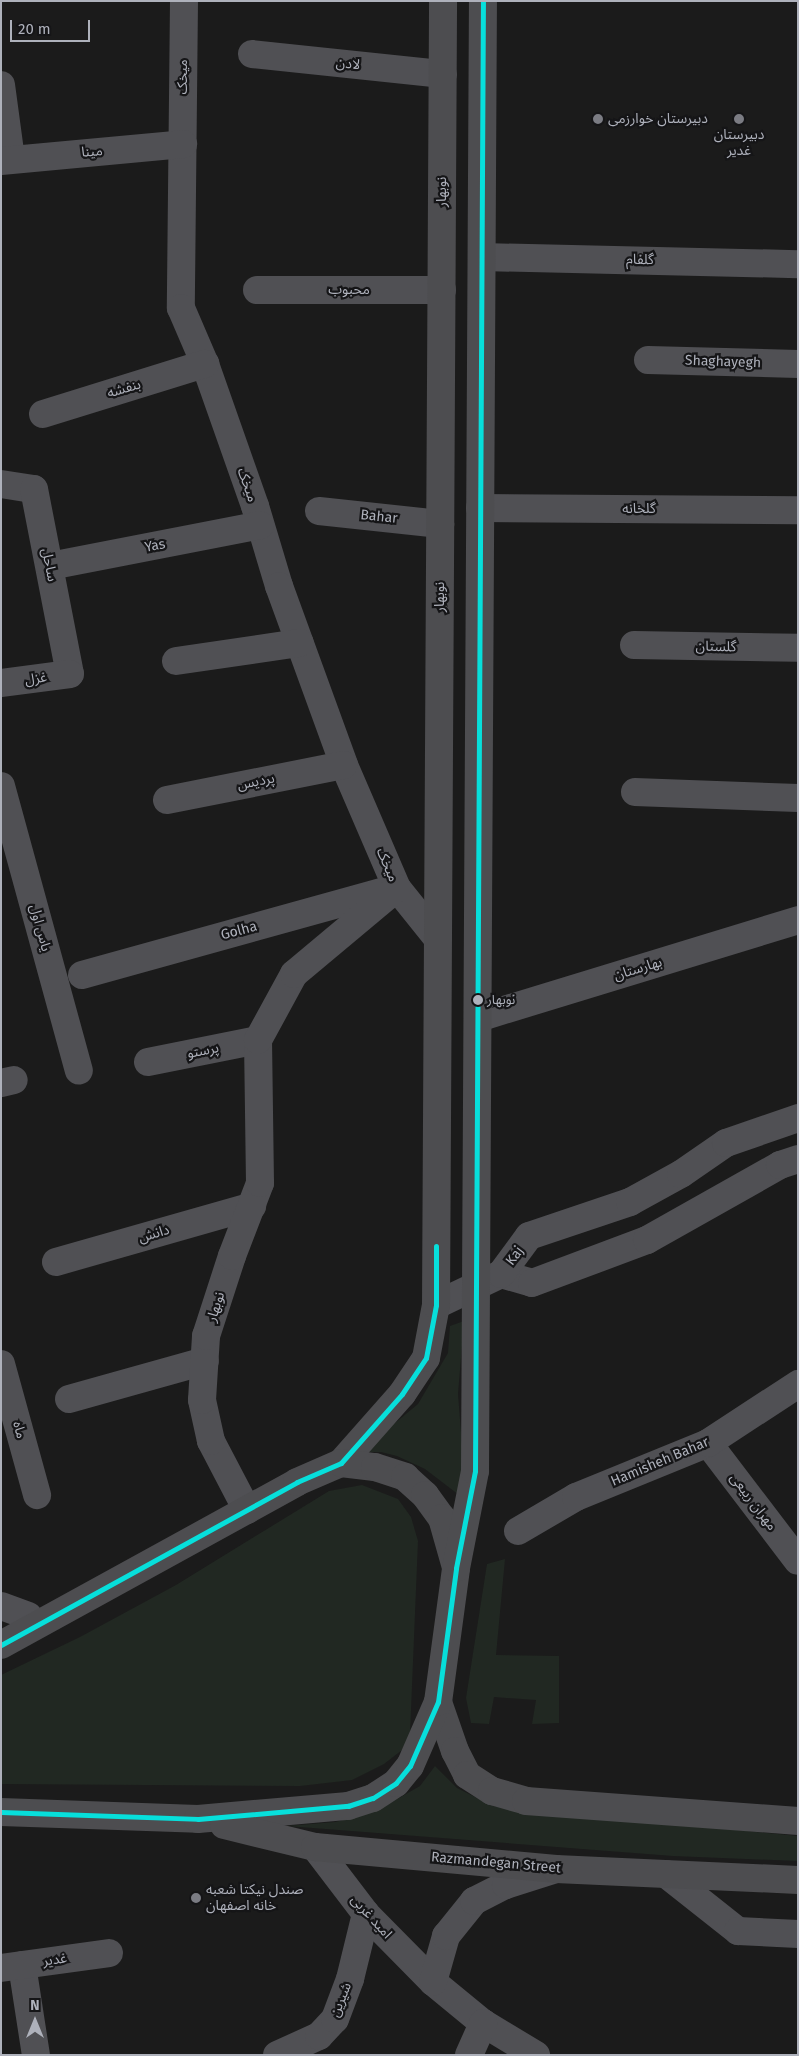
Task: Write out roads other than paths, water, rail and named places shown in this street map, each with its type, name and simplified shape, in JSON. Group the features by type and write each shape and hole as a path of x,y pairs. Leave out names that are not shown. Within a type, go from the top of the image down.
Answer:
{"main road":[{"name":"نوبهار","path":"342,1462 402,1394 426,1358 436,1305 443,1"},
{"path":"1,1812 198,1819 339,1807 373,1798 396,1783 410,1766 438,1702 456,1568 475,1470 483,1"},
{"path":"1,1645 297,1482 342,1462 375,1467 405,1477 425,1495 442,1518 456,1568"},
{"path":"1,1624 28,1616 68,1609"},
{"path":"438,1702 455,1751 467,1775 492,1791 526,1801 798,1821"},
{"name":"Razmandegan Street","path":"198,1819 315,1847 556,1868 798,1880"}],"street":[{"name":"میخک","path":"184,1 181,308 205,364 279,586 344,765 397,888 438,939"},
{"name":"لادن","path":"252,54 443,74"},
{"path":"1,85 6,160"},
{"name":"مینا","path":"6,160 183,144"},
{"name":"گلفام","path":"482,257 798,264"},
{"name":"محبوب","path":"257,290 442,290"},
{"name":"Shaghayegh","path":"648,360 798,364"},
{"name":"بنفشه","path":"43,414 205,364"},
{"name":"ساحل","path":"1,484 34,489 70,674"},
{"name":"گلخانه","path":"480,508 798,510"},
{"name":"Bahar","path":"319,511 440,524"},
{"name":"Yas","path":"50,566 260,525"},
{"path":"176,661 300,643"},
{"name":"گلستان","path":"634,645 798,648"},
{"name":"غزل","path":"1,683 70,674"},
{"name":"پردیس","path":"167,800 344,765"},
{"path":"636,792 798,798"},
{"name":"یاس اول","path":"3,798 79,1071"},
{"name":"Golha","path":"82,974 397,888"},
{"name":"نوبهار","path":"247,1510 211,1441 202,1400 206,1336 232,1256 260,1183 258,1040 294,974 397,888"},
{"name":"بهارستان","path":"478,1018 798,920"},
{"name":"پرستو","path":"148,1062 258,1040"},
{"name":"Kaj","path":"798,1118 726,1143 681,1174 630,1202 529,1236 501,1274 532,1283 647,1240 780,1165 798,1159"},
{"name":"دانش","path":"56,1262 252,1206"},
{"path":"436,1305 501,1274"},
{"path":"69,1399 205,1361"},
{"name":"ماه","path":"1,1364 37,1496"},
{"name":"Hamisheh Bahar","path":"518,1531 576,1497 708,1443 798,1384"},
{"name":"مهران ربیعی","path":"708,1443 798,1561"},
{"path":"1,1606 28,1616"},
{"name":"امید غربی","path":"315,1847 366,1914 433,1982 483,2023 536,2055"},
{"path":"433,1982 446,1936 474,1901 506,1885 556,1868"},
{"path":"666,1874 738,1931 798,1934"},
{"name":"شیرین","path":"277,2055 318,2036 335,2020 350,1978 366,1914"},
{"name":"غدیر","path":"12,1967 109,1953"},
{"path":"12,1967 36,2055"},
{"path":"470,2055 483,2023"}],"place":[{"name":"دبیرستان خوارزمی","path":"598,119"},
{"name":"دبیرستان غدیر","path":"739,119"},
{"name":"نوبهار","path":"478,1000"},
{"name":"صندل نیکتا شعبه خانه اصفهان","path":"196,1898"}]}
